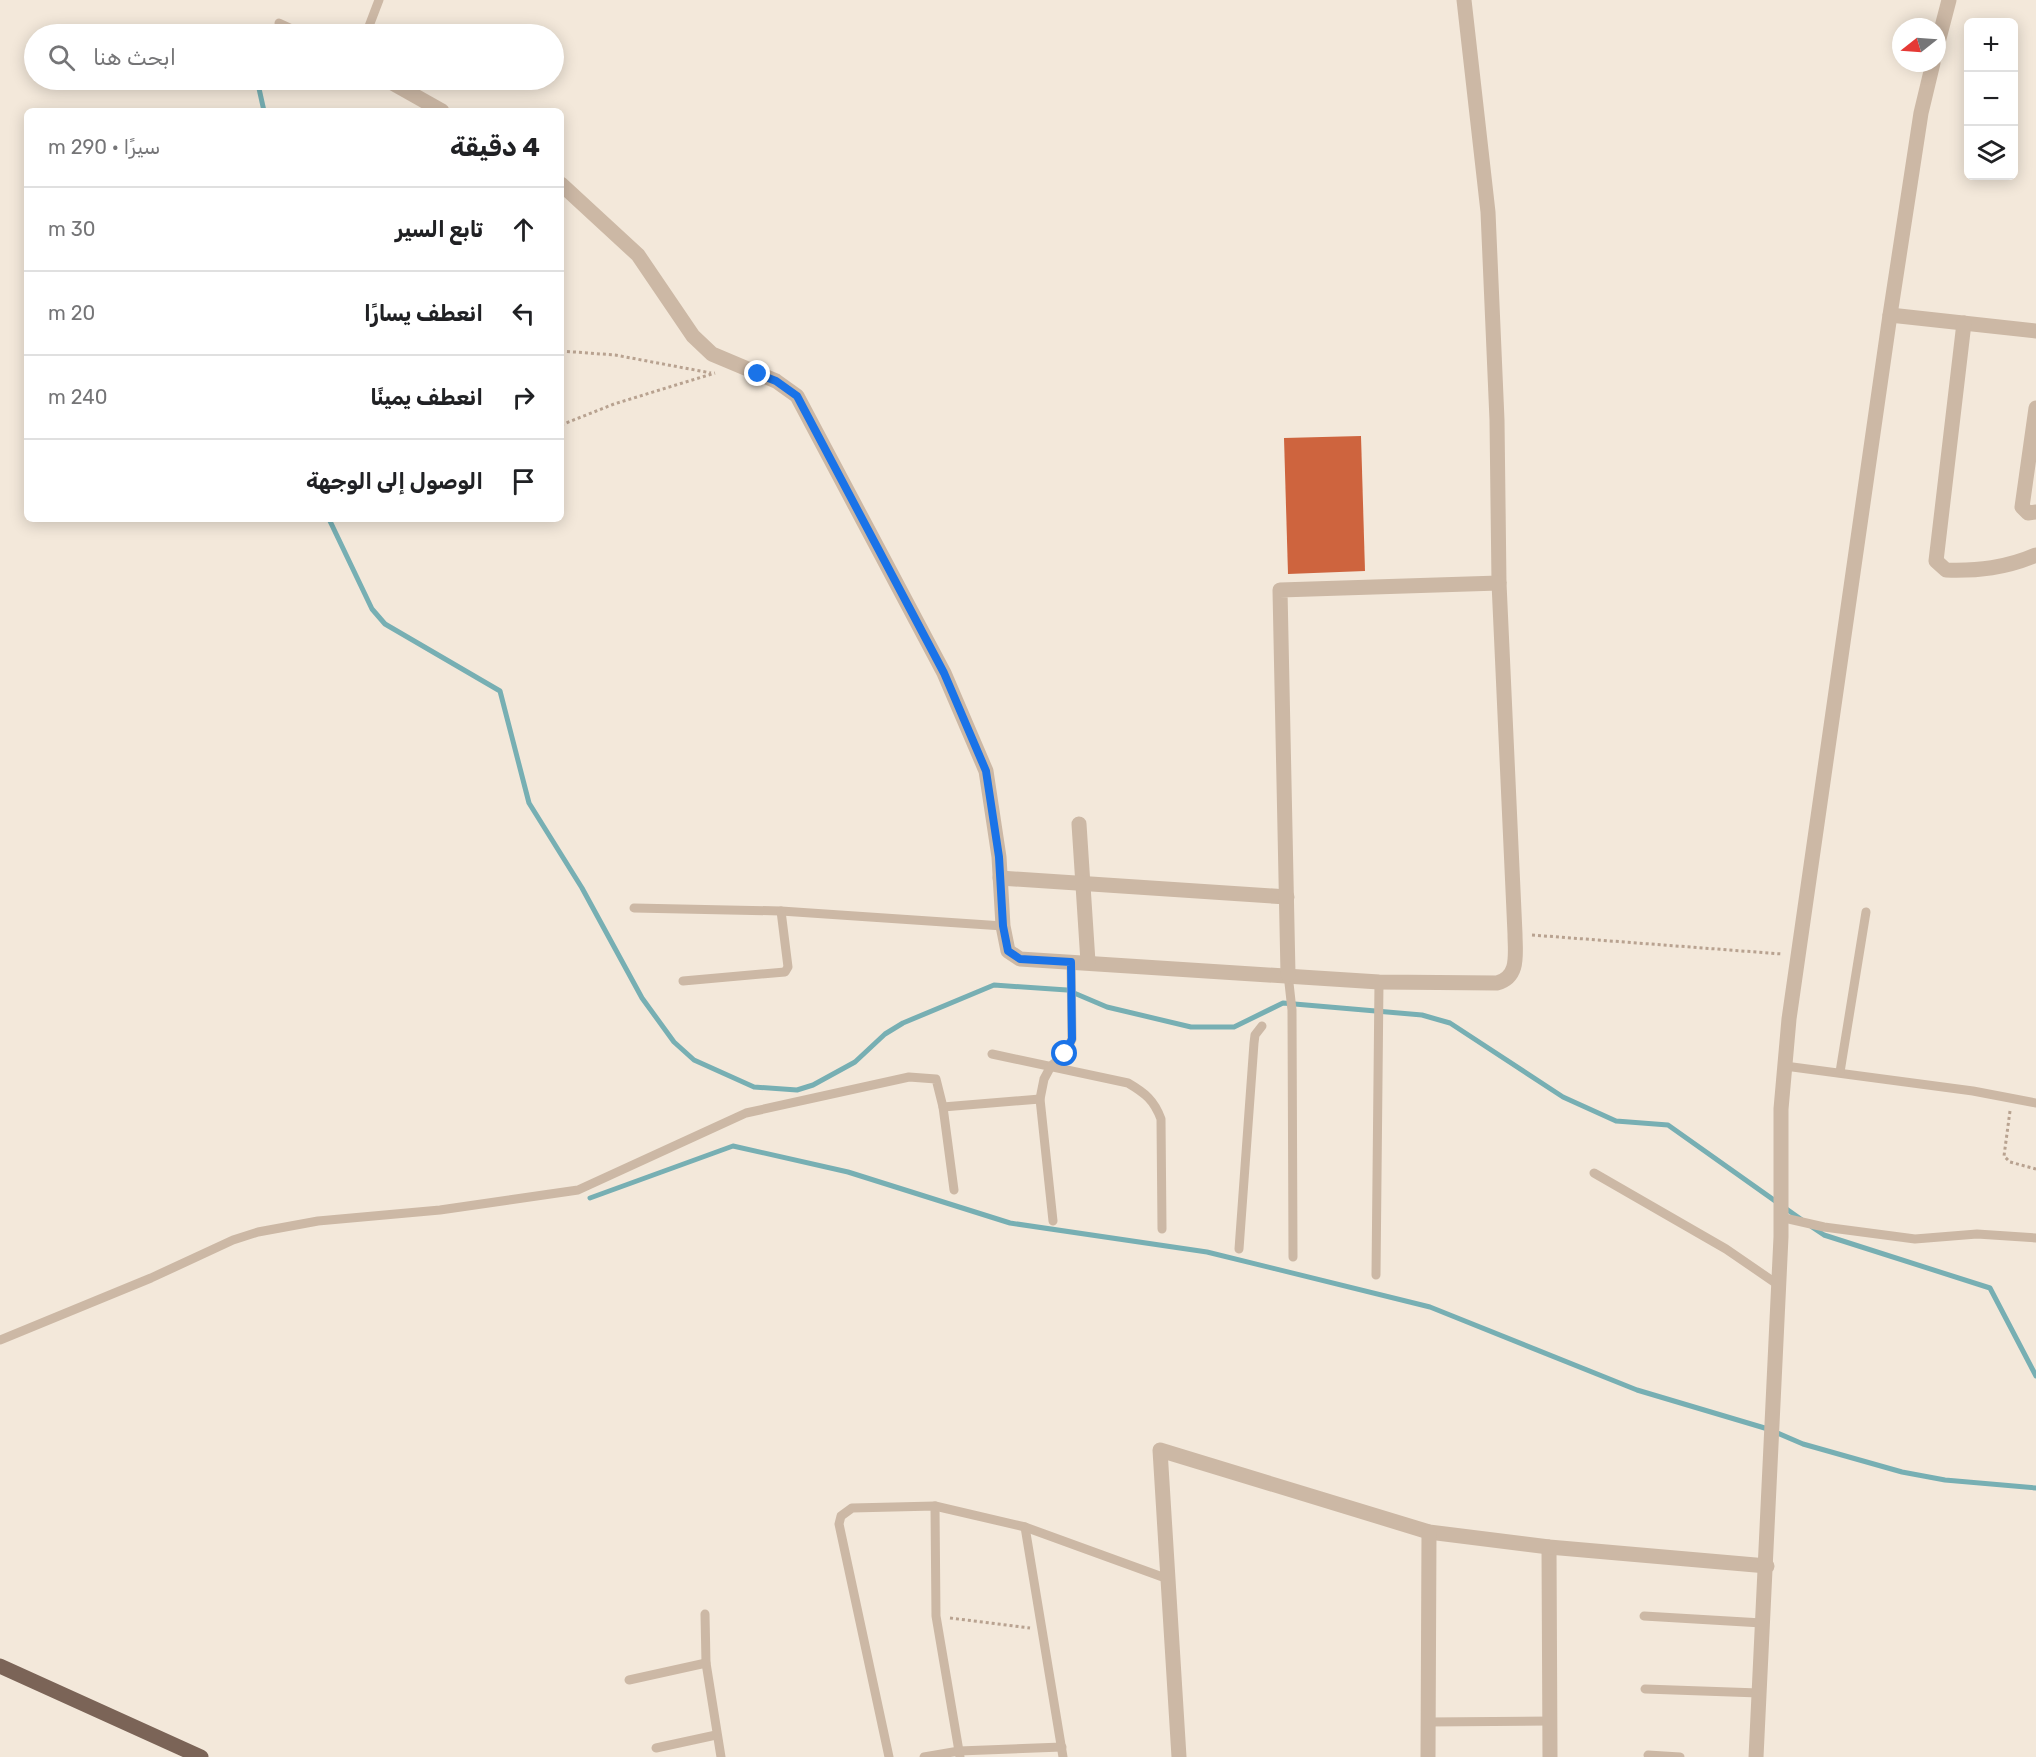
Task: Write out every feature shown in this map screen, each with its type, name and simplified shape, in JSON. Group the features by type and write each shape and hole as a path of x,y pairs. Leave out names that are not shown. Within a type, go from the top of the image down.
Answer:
{"main road":[{"path":"0,1666 201,1757"}],"street":[{"path":"564,187 638,255 693,336 712,354 776,381 797,396 944,673 986,771 1000,878 1003,926 1008,951 1020,959 1288,974 1379,982 1505,981 1514,969 1515,934 1498,583 1497,420 1488,212 1464,0"},
{"path":"1944,18 1949,0"},
{"path":"1756,1757 1781,1238 1781,1108 1785,1066 1890,315 1921,113 1931,72"},
{"path":"405,90 437,108"},
{"path":"1890,315 2036,331"},
{"path":"1964,323 1936,561 1946,570 1972,571 1996,568 2036,555"},
{"path":"2036,408 2022,507 2028,513 2036,512"},
{"path":"1288,974 1280,590 1498,583"},
{"path":"1079,824 1088,962"},
{"path":"1000,878 1287,897"},
{"path":"1179,1757 1160,1450 1429,1532 1549,1547 1767,1566"},
{"path":"1428,1757 1429,1532"},
{"path":"1549,1547 1550,1757"}],"lane":[{"path":"370,24 379,0"},
{"path":"279,22 283,24"},
{"path":"634,908 781,911 1003,926"},
{"path":"683,981 785,972 788,967 781,911"},
{"path":"1840,1072 1866,912"},
{"path":"1053,1221 1040,1099 1044,1079 1051,1066 1065,1054 1072,1039 1071,962"},
{"path":"1288,974 1292,1010 1293,1257"},
{"path":"1376,1275 1379,982"},
{"path":"1239,1249 1254,1043 1255,1035 1262,1026"},
{"path":"992,1054 1128,1083 1148,1095 1156,1105 1161,1119 1162,1229"},
{"path":"1785,1066 1840,1072 2036,1103"},
{"path":"0,1340 151,1278 233,1240 258,1232 318,1221 440,1210 578,1190 747,1113 909,1077 936,1079 944,1107 954,1190"},
{"path":"944,1107 1040,1099"},
{"path":"1594,1173 1726,1249 1778,1284"},
{"path":"1780,1217 1824,1227 1907,1238 1977,1234 2036,1238"},
{"path":"934,1506 936,1616 959,1754"},
{"path":"889,1757 839,1524 842,1516 852,1508 934,1506 1025,1527 1168,1579"},
{"path":"924,1757 1063,1752 1025,1527"},
{"path":"705,1614 706,1663 721,1757"},
{"path":"1644,1616 1762,1623"},
{"path":"629,1680 706,1663"},
{"path":"1645,1689 1759,1693"},
{"path":"1428,1722 1550,1721"},
{"path":"656,1748 717,1735"},
{"path":"1648,1755 1680,1757"}],"path":[{"path":"564,351 615,355 713,374"},
{"path":"564,424 614,404 737,366"},
{"path":"1515,934 1799,955"},
{"path":"2012,1098 2004,1156 2010,1162 2036,1169"},
{"path":"936,1616 1042,1630"}],"building":[{"path":"1361,436 1365,571 1288,574 1284,438"}],"waterway":[{"path":"259,90 263,108"},
{"path":"330,522 372,609 385,624 500,691 529,803 582,888 642,998 674,1042 694,1060 754,1087 797,1090 813,1085 855,1062 885,1034 903,1023 994,985 1067,990 1107,1007 1191,1027 1234,1027 1283,1003 1422,1015 1450,1023 1563,1097 1616,1121 1668,1125 1802,1220"},
{"path":"590,1198 733,1146 848,1172 1010,1223 1207,1252 1430,1307 1637,1390 1768,1429 1803,1444 1902,1472 1945,1480 2036,1488"},
{"path":"1812,1227 1824,1235 1990,1288 2036,1376"}],"route":[{"path":"758,374 776,381 797,396 944,673 986,771 999,857 1003,926 1008,951 1020,959 1071,962 1072,1039 1071,1046 1065,1054"}]}
